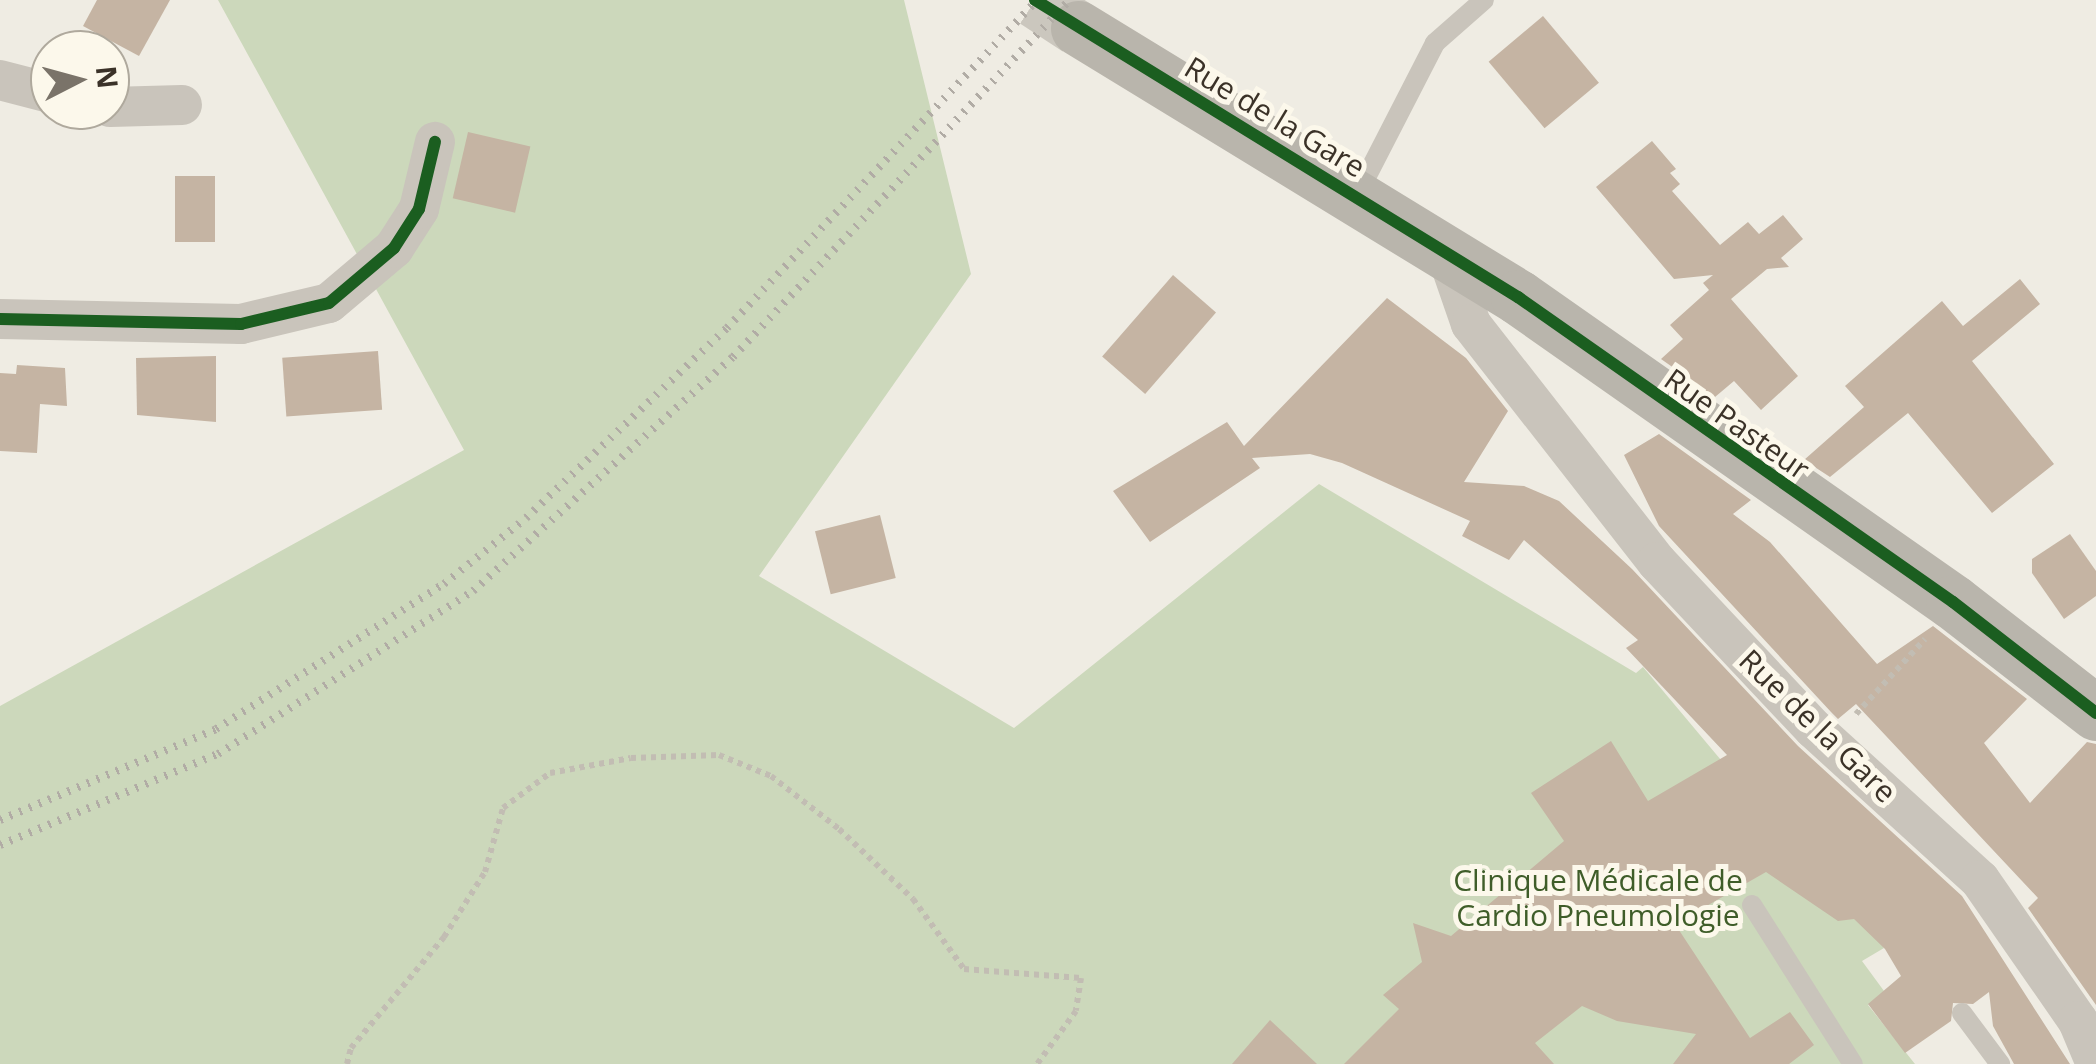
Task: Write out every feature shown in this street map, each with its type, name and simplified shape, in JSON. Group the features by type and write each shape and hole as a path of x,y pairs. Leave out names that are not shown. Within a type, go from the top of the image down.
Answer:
{"street":[{"name":"Rue de la Gare","path":"1078,28 1446,249 1470,324 1657,562 1830,744 1980,880 2078,1022 2096,1064"},
{"path":"0,80 30,88"},
{"path":"130,107 182,105"},
{"path":"0,319 103,327 242,324 329,303 394,248 419,208 435,142"},
{"name":"Rue Pasteur","path":"1446,249 1953,602 2096,713"}],"lane":[{"path":"1357,195 1435,43 1484,0"},
{"path":"1752,905 1852,1064"},
{"path":"1962,1013 2000,1064"}],"path":[{"path":"1830,744 1953,602"},
{"path":"347,1064 351,1048 444,937 485,872 504,808 550,773 719,755 771,776 839,829 913,898 964,969 1081,978 1076,1011 1037,1064"}],"green space":[{"name":"Clinique Médicale de Cardio Pneumologie","path":"218,0 904,0 971,274 759,576 1014,728 1319,484 1636,673 1643,667 1850,914 1875,933 1884,948 1862,961 1884,991 1868,1005 1915,1064 0,1064 0,706 464,450"}],"building":[{"path":"97,0 170,0 139,56 130,51 130,30 90,30 83,26"},
{"path":"1543,16 1599,83 1545,128 1489,62"},
{"path":"468,132 530,146 515,213 453,198"},
{"path":"1652,141 1676,169 1670,173 1680,184 1672,191 1720,245 1748,222 1759,234 1783,215 1803,239 1781,258 1789,267 1767,269 1731,299 1798,376 1761,410 1734,381 1715,397 1661,359 1683,339 1670,325 1709,290 1703,283 1713,275 1674,279 1596,187"},
{"path":"175,176 215,176 215,242 175,242"},
{"path":"1173,275 1216,312 1145,394 1102,357"},
{"path":"2020,279 2040,304 1972,361 2054,464 1992,513 1908,413 1830,477 1804,460 1864,407 1845,386 1942,301 1963,326"},
{"path":"1387,298 1466,358 1508,411 1464,482 1524,486 1559,501 1632,569 1798,746 1962,896 2070,1064 2014,1064 1993,1026 1989,992 1973,1004 1953,1003 1951,1021 1905,1053 1868,1004 1901,976 1885,949 1854,919 1838,921 1766,872 1675,924 1750,1038 1790,1012 1814,1045 1789,1064 1673,1064 1696,1034 1617,1021 1582,1006 1535,1043 1554,1064 1344,1064 1399,1009 1383,995 1422,962 1413,923 1451,936 1564,841 1531,793 1611,741 1648,801 1727,755 1626,648 1638,640 1524,540 1509,560 1462,536 1470,521 1342,463 1310,454 1252,458 1260,468 1150,542 1113,491 1227,422 1244,446"},
{"path":"378,351 382,410 286,417 282,358"},
{"path":"216,356 216,422 137,415 136,358"},
{"path":"17,365 65,368 67,406 40,404 37,453 0,451 0,373 16,374"},
{"path":"1659,434 1751,500 1733,514 1770,542 1877,664 1933,626 2027,699 1984,743 2030,803 2087,742 2096,744 2096,1005 2028,908 2038,898 1856,704 1838,719 1659,526 1624,455"},
{"path":"880,515 896,578 831,594 815,531"},
{"path":"2070,534 2096,571 2096,596 2064,619 2032,573 2032,559"},
{"path":"1270,1020 1317,1064 1232,1064"}],"tunnel":[{"path":"1035,0 1078,28"}],"railway":[{"path":"0,820 216,729 444,584 526,518 727,328 1037,0"},
{"path":"0,845 218,754 473,591 733,357 1069,0"}],"cycle path":[{"path":"1035,0 1518,297 1953,602 2096,713"},
{"path":"0,319 241,324 329,303 394,248 419,209 435,142"}]}
